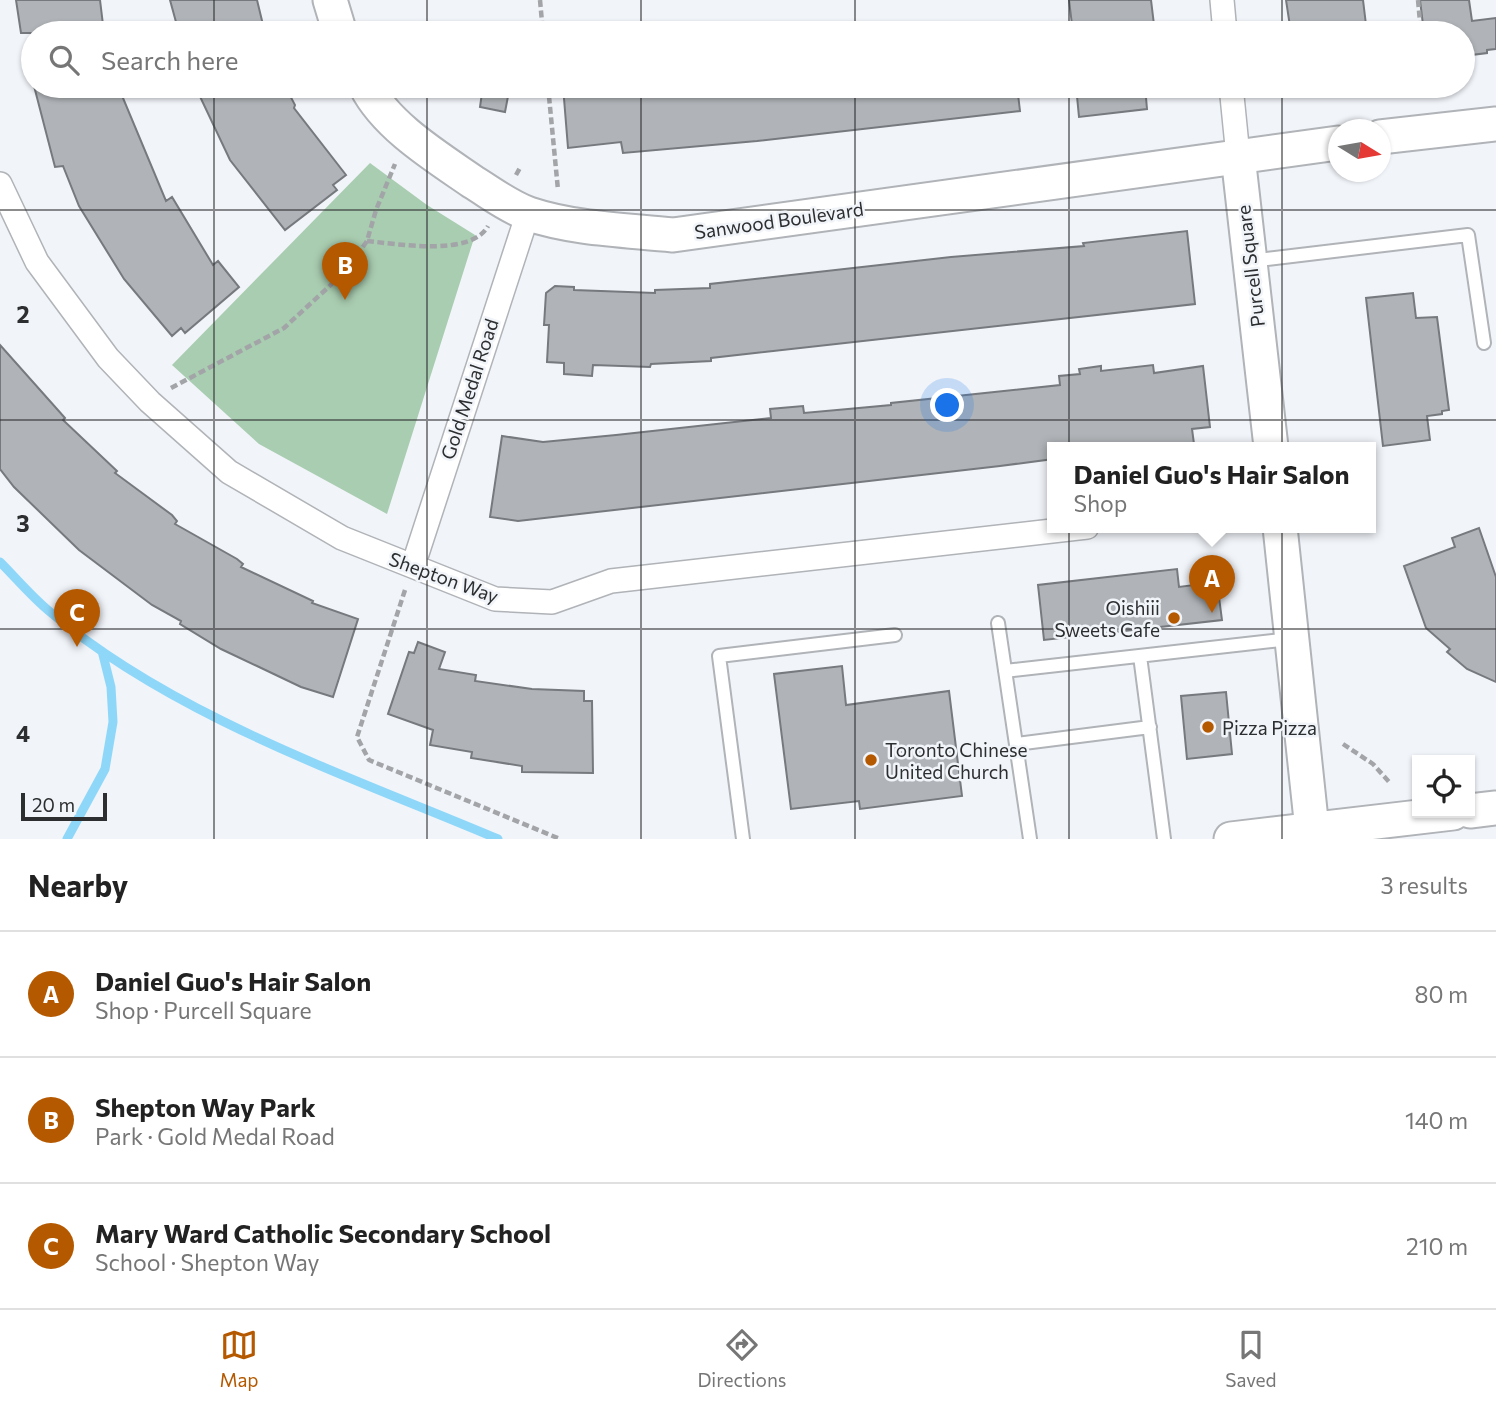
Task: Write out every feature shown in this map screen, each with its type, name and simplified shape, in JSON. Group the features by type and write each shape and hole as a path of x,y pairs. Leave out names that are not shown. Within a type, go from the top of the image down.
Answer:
{"street":[{"path":"330,0 336,21"},
{"path":"1222,0 1224,21"},
{"name":"Sanwood Boulevard","path":"376,98 398,126 418,144 502,201 527,214 564,223 673,235 1328,144"},
{"name":"Purcell Square","path":"1232,98 1270,442"},
{"path":"1391,137 1496,124"},
{"name":"Shepton Way","path":"0,184 37,262 108,358 150,402 229,472 342,538 495,599 552,602 611,581 1047,532"},
{"name":"Gold Medal Road","path":"412,566 527,214"},
{"path":"1281,533 1312,834"},
{"path":"1475,810 1496,807"},
{"path":"1231,839 1312,834 1419,818"}],"lane":[{"path":"1249,261 1468,235 1483,343"},
{"path":"998,623 1030,839"},
{"path":"743,839 719,656 895,635"},
{"path":"1005,671 1291,639"},
{"path":"1140,656 1164,839"},
{"path":"1016,744 1150,727"}],"path":[{"path":"540,0 542,21"},
{"path":"1418,0 1420,21"},
{"path":"549,98 560,198"},
{"path":"178,384 284,328 347,270 367,240 391,170"},
{"path":"367,240 406,245 450,245 475,240 484,234"},
{"path":"412,566 357,737 369,760 560,839"},
{"path":"1343,744 1373,764 1391,784"}],"green space":[{"path":"370,163 427,205 475,235 387,514 259,444 172,365"}],"building":[{"path":"16,0 100,0 103,21 21,21 21,33"},
{"path":"170,0 257,0 262,21 176,21"},
{"path":"1069,0 1151,0 1154,21 1072,21"},
{"path":"1286,0 1363,0 1366,21 1289,21"},
{"path":"1420,0 1469,0 1472,21 1423,21"},
{"path":"1496,18 1496,49 1487,50 1487,53 1475,54 1475,21 1472,21"},
{"path":"37,98 123,98 166,201 172,197 213,265 218,261 239,287 185,333 181,328 172,336 124,279 79,206 63,166 55,167"},
{"path":"201,98 291,98 294,108 346,175 333,185 337,190 285,230 230,160"},
{"path":"481,98 508,98 505,112 480,107"},
{"path":"564,98 1018,98 1020,111 757,141 623,153 621,142 568,148"},
{"path":"1077,98 1146,98 1147,109 1079,117"},
{"path":"1187,231 1195,304 711,358 711,361 651,364 650,367 593,365 592,376 564,374 564,363 547,362 549,325 544,325 546,293 555,286 574,287 574,290 655,293 655,290 710,288 710,284 951,257 1084,246 1083,243"},
{"path":"1413,293 1416,318 1437,317 1449,410 1427,416 1430,440 1383,446 1366,298"},
{"path":"0,345 65,418 63,420 117,471 115,473 172,515 177,521 175,524 237,559 243,564 241,567 313,601 312,603 358,619 333,697 301,687 221,649 180,624 181,621 152,605 79,550 14,487 0,469"},
{"path":"1153,365 1154,373 1203,366 1210,427 1192,429 1194,442 1047,442 1047,460 518,521 490,517 502,436 543,442 616,435 771,418 770,409 803,406 804,413 1060,385 1059,376 1080,374 1079,369 1101,366 1101,371"},
{"path":"1479,528 1496,577 1496,682 1467,669 1447,652 1450,649 1426,628 1404,566 1455,547 1452,538"},
{"path":"1177,569 1179,587 1217,582 1222,620 1044,640 1038,585"},
{"path":"418,642 445,652 439,669 476,675 475,681 532,689 584,691 584,701 592,701 593,773 522,772 522,766 471,758 472,752 430,745 433,730 388,714 409,652 414,653"},
{"name":"Toronto Chinese United Church","path":"842,666 846,705 949,691 962,796 860,809 859,801 791,809 774,674"},
{"path":"1226,692 1232,754 1187,759 1181,696"}],"waterway":[{"path":"0,562 49,611 97,648 150,682 264,741 498,839"},
{"path":"67,839 105,769 113,722 111,687 102,651"}],"place":[{"name":"Shepton Way Park","path":"345,300"},
{"name":"Daniel Guo's Hair Salon","path":"1212,613"},
{"name":"Oishiii Sweets Cafe","path":"1174,618"},
{"name":"Mary Ward Catholic Secondary School","path":"77,647"},
{"name":"Pizza Pizza","path":"1208,727"},
{"name":"Toronto Chinese United Church","path":"871,760"}]}
